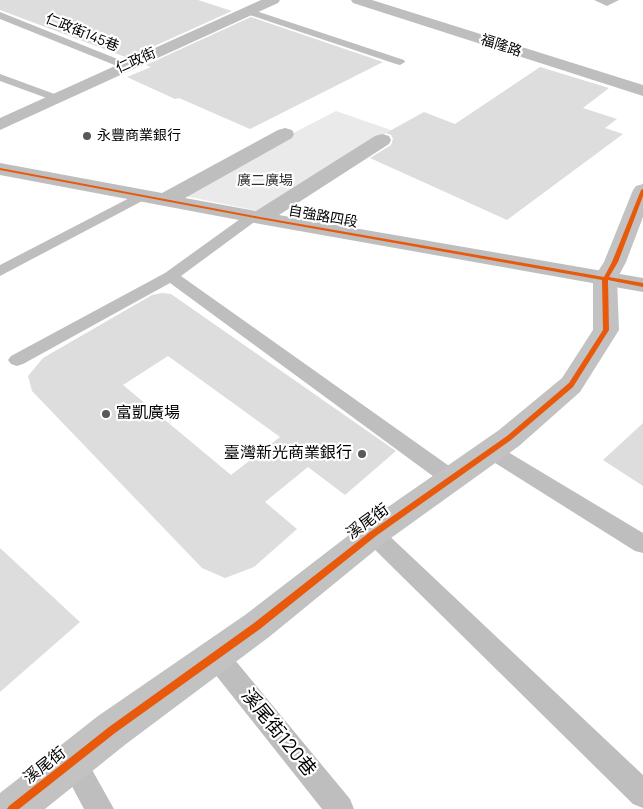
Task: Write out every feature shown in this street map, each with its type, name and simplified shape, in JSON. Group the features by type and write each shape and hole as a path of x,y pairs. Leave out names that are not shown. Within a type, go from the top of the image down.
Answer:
{"street":[{"name":"仁政街","path":"0,125 273,0"},
{"name":"福隆路","path":"358,0 643,91"},
{"path":"165,200 285,134"},
{"path":"256,217 382,140"},
{"name":"自強路四段","path":"0,169 256,217 643,285"},
{"name":"溪尾街","path":"12,809 112,730 257,626 373,534 491,451 543,411 571,385 606,330 605,279 615,262 643,190"}],"lane":[{"path":"599,0 607,2 614,0"},
{"path":"247,11 400,62"},
{"name":"仁政街145巷","path":"0,15 126,66"},
{"path":"0,77 56,98"},
{"path":"0,271 141,196"},
{"path":"17,360 171,276 256,217"},
{"path":"171,276 452,479"},
{"path":"491,451 643,544"},
{"path":"373,534 643,794"},
{"name":"溪尾街120巷","path":"216,656 340,809"},
{"path":"72,762 100,809"}],"green space":[{"name":"廣二廣場","path":"336,111 391,130 268,213 175,194"}],"building":[{"path":"0,0 198,0 232,11 128,58 0,10"},
{"path":"251,17 383,62 250,129 179,98 175,99 127,77 151,67 146,65"},
{"path":"540,67 609,88 583,108 617,119 605,128 623,134 507,220 370,158 391,145 393,139 391,135 386,133 424,112 455,124"},
{"name":"富凱廣場","path":"171,294 396,451 345,495 308,467 265,502 297,529 254,567 225,578 202,568 32,391 28,376 43,358 152,295","holes":["168,356 280,437 231,475 123,385"]},
{"path":"643,423 643,486 603,460"},
{"path":"0,548 80,622 0,692"}],"cycle path":[{"path":"0,169 260,218 643,285"},
{"path":"12,809 112,730 257,626 373,534 509,438 571,385 606,330 605,279 615,262 643,190"}],"place":[{"name":"永豐商業銀行","path":"87,136"},
{"name":"富凱廣場","path":"106,414"},
{"name":"臺灣新光商業銀行","path":"362,454"}]}
